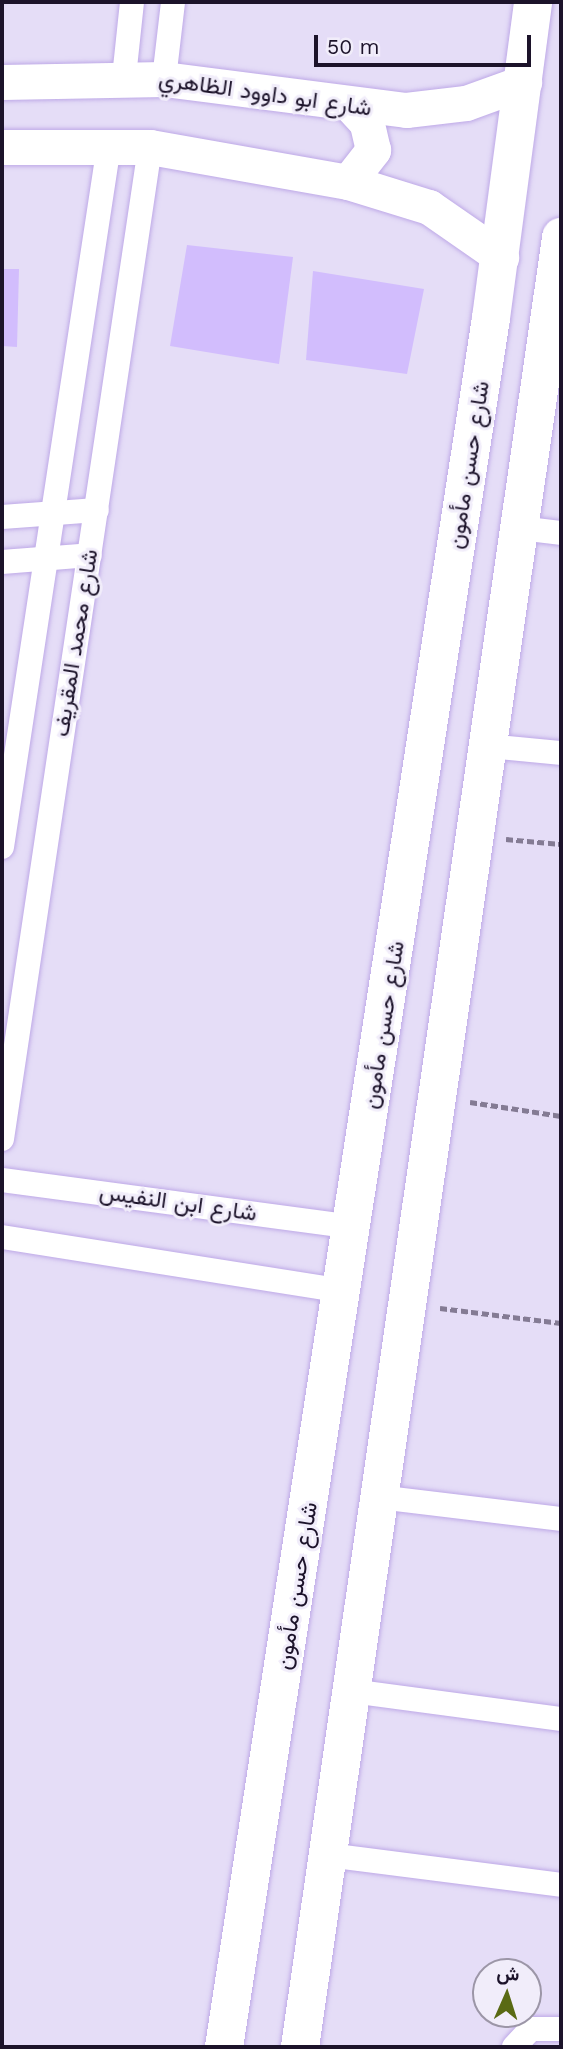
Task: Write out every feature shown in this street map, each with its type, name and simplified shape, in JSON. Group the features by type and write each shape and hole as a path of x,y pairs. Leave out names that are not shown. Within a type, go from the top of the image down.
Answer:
{"main road":[{"name":"شارع حسن مأمون","path":"224,2047 353,1227 500,257 533,2"},
{"path":"300,2047 561,239"}],"street":[{"path":"124,77 132,2"},
{"path":"164,79 173,2"},
{"name":"شارع ابو داوود الظاهري","path":"2,82 124,77 164,79 353,108 436,108 524,82"},
{"path":"348,182 373,150 367,123 353,108"},
{"name":"شارع محمد المقريف","path":"2,847 57,513 109,145"},
{"path":"2,147 150,147 348,182 429,206 500,257"},
{"name":"شارع محمد المقريف","path":"2,1139 150,147"},
{"path":"2,517 97,510"},
{"path":"520,528 561,533"},
{"path":"2,562 90,555"},
{"path":"488,746 561,753"},
{"name":"شارع ابن النفيس","path":"2,1180 353,1227"},
{"path":"2,1237 343,1291"},
{"path":"379,1497 561,1520"},
{"path":"351,1691 561,1719"},
{"path":"328,1855 561,1885"},
{"path":"514,2047 531,2029 561,2029"}],"path":[{"path":"475,836 561,844"},
{"path":"438,1097 561,1116"},
{"path":"408,1303 561,1324"}],"building":[{"path":"187,245 293,257 279,364 170,346"},
{"path":"2,269 19,269 17,347 2,346"},
{"path":"313,271 424,289 407,374 306,360"}]}
